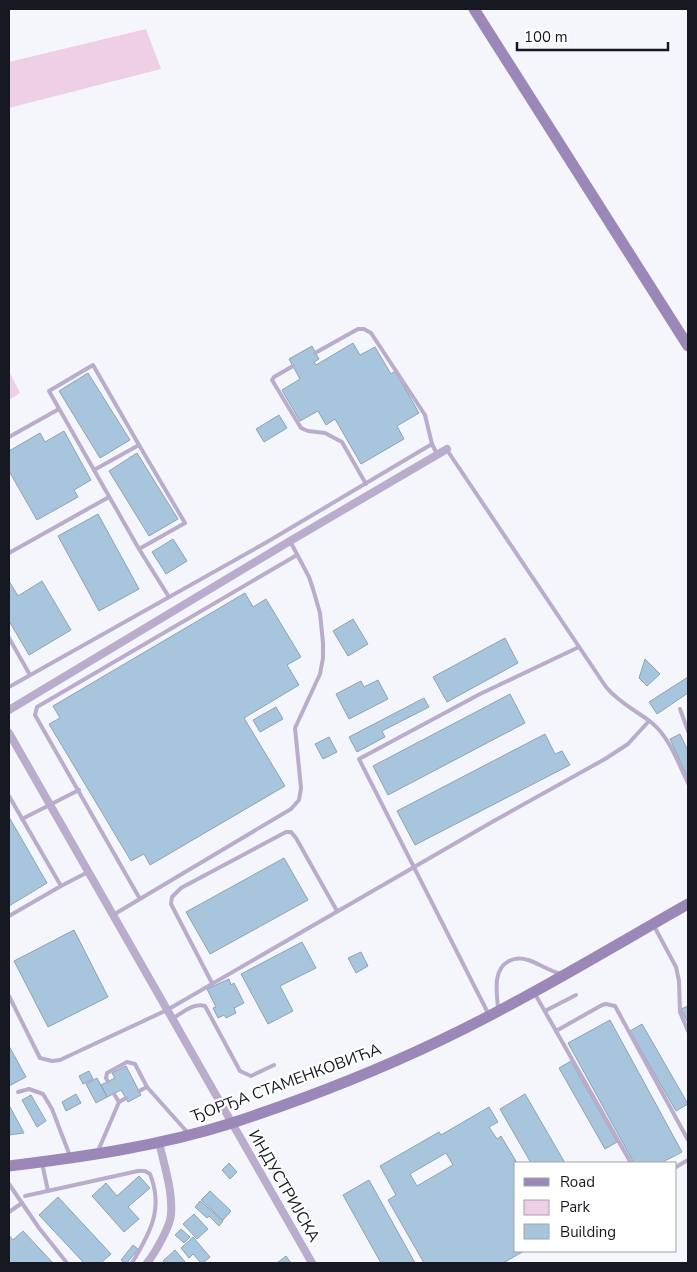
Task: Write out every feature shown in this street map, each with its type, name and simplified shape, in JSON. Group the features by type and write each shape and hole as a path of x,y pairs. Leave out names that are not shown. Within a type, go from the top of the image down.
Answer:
{"street":[{"path":"474,9 688,346"},
{"path":"9,710 447,448"},
{"name":"ИНДУСТРИЈСКА","path":"9,734 312,1263"},
{"name":"ЂОРЂА СТАМЕНКОВИЋА","path":"9,1166 71,1158 189,1135 232,1123 340,1085 440,1041 688,904"},
{"path":"147,1263 156,1252 171,1217 170,1193 159,1142"}],"lane":[{"path":"316,353 358,329 364,329 371,333 425,415 432,444 437,454"},
{"path":"139,549 185,523 93,365 49,391 139,549 169,597"},
{"path":"293,366 272,380 301,428 325,434 342,442 366,484"},
{"path":"9,437 59,409"},
{"path":"9,688 267,542 432,444"},
{"path":"94,470 139,445"},
{"path":"447,448 612,694 660,731 668,741 688,783"},
{"path":"9,553 109,497"},
{"path":"113,915 291,809 299,800 301,788 295,728 320,674 323,643 317,601 309,577 290,541"},
{"path":"140,899 35,714 37,707 297,555"},
{"path":"9,638 30,675"},
{"path":"493,1013 414,868 359,759 498,685 579,647"},
{"path":"680,709 688,731"},
{"path":"9,996 40,1058 52,1061 60,1060 167,1010 492,822 605,759 628,744 649,721"},
{"path":"22,820 78,790"},
{"path":"9,796 61,886"},
{"path":"212,984 171,904 172,897 181,888 286,832 291,832 337,911"},
{"path":"9,916 88,872"},
{"path":"653,924 676,967 679,981 680,1012 688,1031"},
{"path":"493,1013 497,976 506,963 516,959 527,960 547,970 563,974"},
{"path":"533,991 630,1162"},
{"path":"545,1011 576,995"},
{"path":"172,1019 197,1004 202,1004 205,1006 240,1071 251,1076 274,1065"},
{"path":"556,1030 602,1005 615,1006 688,1140"},
{"path":"108,1082 106,1078 107,1073 130,1062 134,1064 148,1087 189,1135"},
{"path":"139,1091 148,1087"},
{"path":"18,1092 28,1089 43,1094 52,1109 71,1158"},
{"path":"114,1094 119,1102"},
{"path":"98,1153 119,1102 126,1098"},
{"path":"677,1166 688,1160"},
{"path":"41,1162 48,1190"},
{"path":"25,1196 138,1171 145,1171 150,1174 156,1193 155,1212 145,1242 132,1263"},
{"path":"9,1184 67,1263"},
{"path":"9,1212 22,1203"}],"green space":[{"path":"146,29 161,69 9,108 9,62"},
{"path":"9,371 20,393 9,400"}],"building":[{"path":"353,343 360,355 375,347 391,374 395,371 419,413 397,426 404,439 361,464 335,419 326,425 318,411 300,421 282,390 300,379 289,359 312,346 319,359 314,362 316,365"},
{"path":"88,373 130,440 100,458 59,391"},
{"path":"279,415 287,428 264,442 256,429"},
{"path":"64,431 91,480 74,490 78,497 37,520 9,471 9,451 40,433 45,442"},
{"path":"137,453 178,519 149,536 109,471"},
{"path":"98,514 139,589 99,611 58,536"},
{"path":"173,539 187,561 166,574 152,552"},
{"path":"9,581 18,596 42,581 71,630 29,655 9,621"},
{"path":"245,593 253,607 266,599 301,657 287,665 299,685 244,718 285,786 150,865 144,854 131,861 49,724 60,718 53,706"},
{"path":"353,619 368,644 348,656 333,631"},
{"path":"505,638 518,663 447,702 433,677"},
{"path":"645,659 660,674 647,686 639,678"},
{"path":"688,677 688,693 657,714 649,702"},
{"path":"378,680 388,699 349,719 336,694 361,681 364,687"},
{"path":"510,694 525,723 388,795 373,766"},
{"path":"424,698 429,707 382,731 385,737 357,752 349,737"},
{"path":"276,707 283,719 260,732 253,720"},
{"path":"545,734 555,754 562,751 570,765 415,845 397,811"},
{"path":"680,734 688,751 688,778 670,739"},
{"path":"329,737 337,752 323,759 315,744"},
{"path":"9,817 47,883 9,906"},
{"path":"284,858 308,900 210,954 186,912"},
{"path":"74,930 108,997 48,1027 14,961"},
{"path":"302,942 316,968 280,986 293,1011 268,1024 241,974"},
{"path":"361,952 368,966 356,973 348,958"},
{"path":"229,979 231,985 234,983 244,1003 234,1008 236,1013 226,1018 224,1015 218,1018 213,1008 216,1007 207,989"},
{"path":"688,1006 688,1023 681,1009"},
{"path":"610,1020 682,1152 663,1162 633,1162 568,1043"},
{"path":"642,1024 688,1104 676,1111 630,1031"},
{"path":"9,1046 26,1077 9,1086"},
{"path":"571,1061 617,1142 605,1149 559,1068"},
{"path":"126,1066 141,1095 128,1102 121,1090 107,1097 101,1085 115,1078 112,1073"},
{"path":"89,1071 93,1079 83,1084 79,1076"},
{"path":"97,1078 107,1097 96,1103 86,1084"},
{"path":"76,1094 81,1103 66,1111 62,1102"},
{"path":"525,1094 564,1162 530,1162 500,1109"},
{"path":"31,1095 46,1121 37,1127 22,1100"},
{"path":"9,1105 24,1133 9,1135"},
{"path":"489,1107 498,1122 489,1127 497,1139 501,1136 516,1162 514,1162 514,1252 522,1252 503,1263 424,1263 388,1200 396,1195 380,1166 439,1132 441,1135","holes":["446,1153 453,1165 417,1186 410,1174"]},
{"path":"229,1163 237,1172 230,1179 222,1170"},
{"path":"139,1176 150,1188 128,1207 139,1219 124,1232 92,1196 106,1183 117,1196"},
{"path":"369,1180 415,1263 381,1263 343,1195"},
{"path":"210,1191 231,1211 223,1220 201,1200"},
{"path":"58,1197 111,1254 103,1263 84,1263 39,1215"},
{"path":"200,1201 223,1221 219,1226 209,1216 207,1218 195,1207"},
{"path":"194,1214 208,1229 197,1239 183,1224"},
{"path":"181,1229 190,1237 184,1243 175,1235"},
{"path":"23,1231 53,1263 9,1263 9,1235 13,1240"},
{"path":"193,1237 210,1257 203,1263 193,1254 189,1258 181,1248"},
{"path":"133,1245 138,1249 125,1263 121,1260"},
{"path":"175,1250 186,1263 165,1263 163,1261"},
{"path":"286,1256 291,1263 277,1263"}]}
